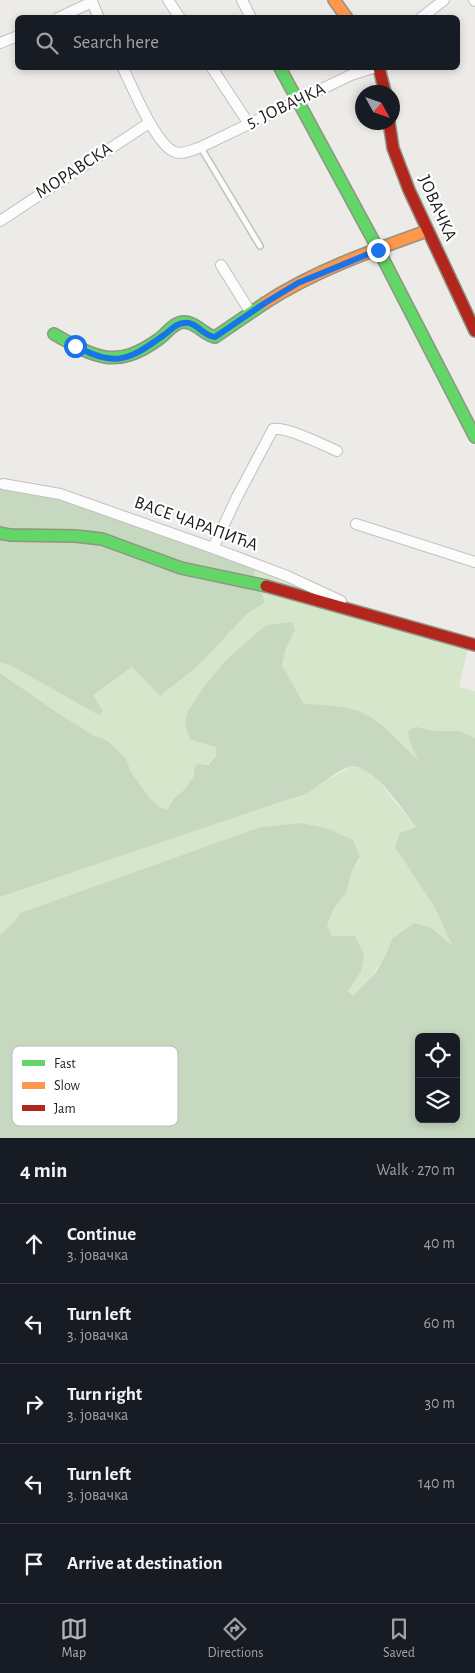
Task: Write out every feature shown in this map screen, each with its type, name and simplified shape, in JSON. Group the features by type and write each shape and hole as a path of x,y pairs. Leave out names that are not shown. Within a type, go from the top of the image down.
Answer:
{"street":[{"path":"168,0 178,15"},
{"path":"242,0 250,15"},
{"path":"334,0 344,15"},
{"path":"425,15 444,0"},
{"path":"64,15 92,1 98,15"},
{"path":"0,43 15,37"},
{"name":"5. ЈОВАЧКА","path":"124,70 149,123 171,151 182,153 201,147 368,70"},
{"path":"213,70 249,124"},
{"path":"281,70 475,436"},
{"path":"380,70 383,85"},
{"name":"МОРАВСКА","path":"0,221 149,123"},
{"name":"ЈОВАЧКА","path":"390,130 398,163 427,230 470,308 475,331"},
{"path":"54,334 98,357 118,359 142,350 180,323 192,324 206,335 215,337 298,283 427,230"},
{"path":"221,265 251,313"},
{"path":"213,548 237,496 273,430 278,428 291,432 338,451"},
{"name":"ВАСЕ ЧАРАПИЋА","path":"2,484 60,494 213,548 287,576 370,615"},
{"path":"356,524 475,562"},
{"name":"ВАСЕ ЧАРАПИЋА","path":"0,533 102,539 181,568 252,582 475,645"}],"lane":[{"path":"201,147 260,246"}],"green space":[{"path":"0,484 60,494 247,561 255,570 256,583 264,603 247,614 198,666 160,696 132,667 93,695 103,711 100,715 93,712 10,665 0,663"},
{"path":"247,561 370,615 469,643 459,687 475,691 475,738 460,731 436,731 426,728 410,743 419,761 388,731 340,707 304,704 282,665 286,648 295,631 191,740 216,747 216,756 174,798 167,810 158,806 149,797 131,772 126,759 108,741 93,735 61,715 0,673 0,663 10,665 93,712 103,711 93,695 132,667 160,696 198,666 247,614 264,603"},
{"path":"292,622 295,630 286,648 282,665 304,704 343,707 365,714 386,729 418,760 410,743 408,731 416,727 436,731 460,731 475,738 475,1138 0,1138 0,935 13,923 20,913 260,827 301,823 329,829 353,840 360,857 352,871 346,893 334,908 327,926 332,936 355,936 364,955 361,972 348,991 353,996 376,972 392,939 414,923 431,928 452,945 434,906 395,847 400,833 416,827 377,779 358,767 349,767 342,770 308,793 300,796 0,897 0,673 61,715 93,735 108,741 126,759 131,772 149,797 158,806 167,810 174,798 184,790 194,776 194,769 197,764 208,765 216,756 216,747 191,740 185,723 188,711 203,688 226,660 266,625"},
{"path":"350,767 363,768 376,778 416,828 409,829 434,906 453,947 392,939 380,963 353,996 348,991 361,972 332,936 327,926 334,908 346,893 352,871 360,859 301,823 260,827 20,913 13,923 0,935 0,897 292,798 299,798"}],"traffic: fast":[{"path":"281,70 378,249 475,437"},
{"path":"54,334 94,354 118,357 130,355 144,349 180,322 192,324 215,337 265,303"},
{"path":"0,533 102,539 181,568 266,586"}],"traffic: slow":[{"path":"334,0 345,15"},
{"path":"265,303 323,271 427,231"}],"traffic: jam":[{"path":"380,70 383,85"},
{"path":"390,130 393,148 409,190 475,331"},
{"path":"266,586 475,645"}],"route":[{"path":"75,346 104,359 118,359 142,350 184,322 195,325 210,337 215,337 298,283 378,250"}]}
